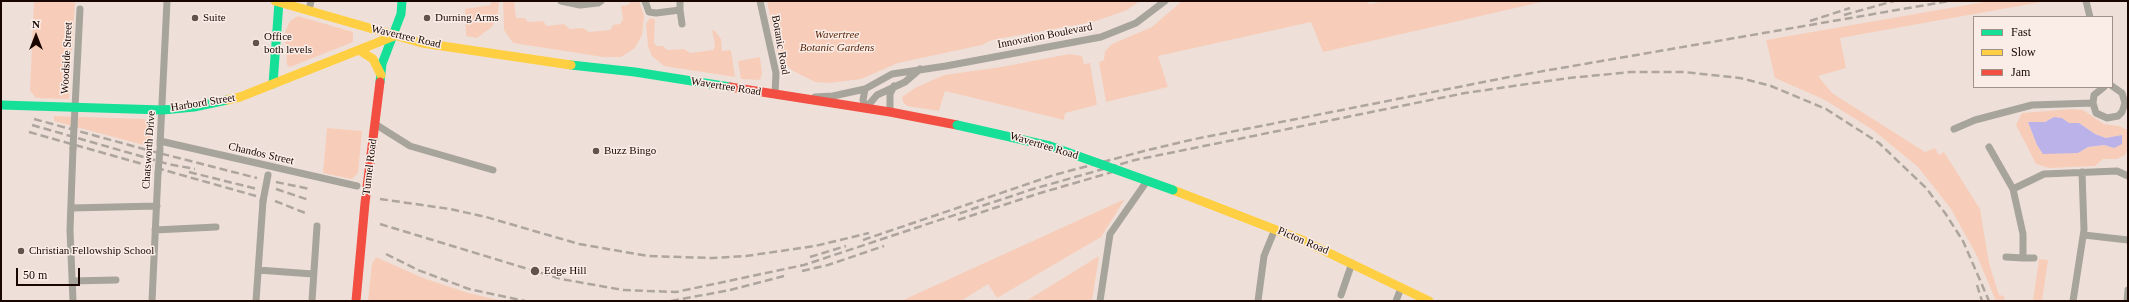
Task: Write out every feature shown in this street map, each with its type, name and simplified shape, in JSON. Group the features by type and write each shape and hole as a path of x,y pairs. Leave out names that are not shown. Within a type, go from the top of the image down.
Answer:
{"main road":[{"name":"Tunnel Road","path":"356,301 383,57 394,36 402,11 402,1"},
{"name":"Wavertree Road","path":"277,2 422,43 802,98 957,124 1050,146 1173,190"},
{"path":"273,84 277,2"},
{"name":"Harbord Street","path":"1,104 75,108 163,110 194,107 240,97 394,36"},
{"path":"359,50 373,59 378,66 381,75"},
{"name":"Picton Road","path":"1173,190 1275,229 1352,263 1429,301"}],"street":[{"name":"Chatsworth Drive","path":"152,301 158,173 163,110 167,1"},
{"path":"309,10 311,1"},
{"path":"561,1 580,5 602,3"},
{"path":"645,1 649,12 680,10"},
{"path":"680,1 682,24"},
{"name":"Botanic Road","path":"760,1 776,73 775,94"},
{"name":"Innovation Boulevard","path":"802,98 833,96 865,89 892,74 946,66 1101,37 1136,23 1165,1"},
{"path":"2086,1 2090,16"},
{"name":"Woodside Street","path":"73,301 70,230 71,160 73,148 80,9"},
{"path":"865,89 863,100 866,108 877,95 905,82 921,69"},
{"path":"890,112 890,94 894,86"},
{"path":"2103,88 2094,95 2093,103 2096,113 2107,118 2125,114 2124,98 2118,89 2113,86"},
{"path":"1954,129 1975,120 2032,105 2093,103"},
{"path":"375,124 410,146 493,170"},
{"name":"Chandos Street","path":"160,140 358,186"},
{"path":"1989,147 2013,189 2019,210 2023,234 2023,258"},
{"path":"256,301 262,204 270,166"},
{"path":"71,171 79,171"},
{"path":"2013,189 2044,174 2117,171 2128,176"},
{"path":"2073,301 2084,235 2082,172"},
{"path":"1100,301 1110,234 1147,181"},
{"path":"71,208 157,206"},
{"path":"312,301 317,226"},
{"path":"156,230 216,227"},
{"path":"1258,301 1264,256 1275,229"},
{"path":"2084,235 2128,240"},
{"path":"2006,257 2034,258"},
{"path":"1341,295 1352,263"},
{"path":"258,270 313,274"},
{"path":"72,281 116,280"},
{"path":"1396,301 1401,288"},
{"path":"2127,301 2128,290"}],"green space":[{"path":"34,1 75,1 69,99 36,98 30,91"},
{"path":"491,1 499,1 498,14 492,27 477,38 466,36 465,9 491,5"},
{"path":"503,1 514,1 516,18 525,18 528,22 543,21 547,26 564,24 570,29 583,28 589,32 610,30 613,25 620,24 623,19 621,6 628,5 631,1 639,1 644,16 642,35 635,48 621,57 603,57 513,43 504,30"},
{"name":"Wavertree Botanic Gardens","path":"767,1 1140,1 1127,10 1093,22 992,40 982,45 898,63 861,79 829,83 815,82 793,71 778,59"},
{"path":"1182,1 1368,1 1369,4 1385,1 1546,1 1323,52 1311,22 1158,56 1168,87 1106,102 1099,62 1104,60 1105,51 1112,44 1152,27"},
{"path":"1990,1 2047,1 1840,38 1846,68 1818,76 1832,93 1925,152 1935,148 1939,155 1944,152 1980,209 1989,263 1999,295 2004,296 2005,301 1996,301 1977,256 1951,209 1918,167 1873,130 1825,100 1775,78 1766,40"},
{"path":"298,16 353,32 353,42 290,67 287,65 285,32 290,21"},
{"path":"650,18 655,19 654,43 657,46 663,46 667,50 684,49 690,53 713,50 715,46 712,30 715,31 721,39 722,51 731,50 735,77 664,66 652,56 648,47 646,24"},
{"path":"1069,54 1082,56 1084,64 1090,63 1097,105 1065,113 1064,120 945,91 939,111 907,106 903,102 902,97 915,88 944,75 1001,67"},
{"path":"760,57 762,74 760,80 741,79 738,61"},
{"path":"2072,109 2083,110 2104,124 2119,126 2128,130 2128,150 2125,155 2117,159 2103,159 2095,166 2049,168 2036,164 2016,125 2022,113","holes":["2054,117 2062,118 2069,123 2079,123 2095,134 2106,138 2122,135 2114,148 2104,145 2088,147 2078,153 2061,152 2037,145 2028,122 2045,122"]},
{"path":"54,116 145,119 151,126 151,147 54,121"},
{"path":"327,128 362,131 358,173 352,179 323,173"},
{"path":"1125,199 1101,237 997,298 988,284 961,301 901,301"},
{"path":"1099,256 1092,301 1026,301"},
{"path":"376,257 423,278 468,293 503,301 368,301 372,264"},
{"path":"2039,259 2048,260 2042,301 2033,301"}],"shaded area":[{"path":"2054,117 2062,118 2069,123 2079,123 2095,134 2106,138 2122,135 2122,144 2114,148 2104,145 2088,147 2078,153 2043,154 2037,145 2028,122 2045,122"}],"railway":[{"path":"1844,15 1894,1"},
{"path":"863,240 1054,175 1195,139 1509,77 1949,1"},
{"path":"1810,21 1850,8"},
{"path":"380,224 561,279 623,290 676,292 804,265 1033,189 1135,160 1465,93 1569,78 1631,72 1684,72 1740,78 1771,86 1826,109 1879,143 1926,188 1945,213 1963,241 1989,301"},
{"path":"34,119 257,178"},
{"path":"32,125 168,164 195,169"},
{"path":"29,132 256,196"},
{"path":"958,220 1037,194 1116,171"},
{"path":"189,172 257,189"},
{"path":"276,182 310,189"},
{"path":"276,189 309,200"},
{"path":"380,199 450,209 486,217 579,244 648,256 713,258 746,256 815,246 869,233"},
{"path":"275,201 308,214"},
{"path":"810,257 846,246"},
{"path":"802,271 828,265 884,246"},
{"path":"386,254 418,270 469,289 525,301"},
{"path":"671,301 730,290 784,276"},
{"path":"1977,285 1982,301"}],"traffic: fast":[{"path":"380,82 382,64 401,14 402,1"},
{"path":"273,84 279,2"},
{"path":"571,65 635,72 730,87"},
{"path":"1,105 163,110 194,107 227,100"},
{"path":"957,125 1050,146 1173,190"}],"traffic: slow":[{"path":"275,1 422,43 571,65"},
{"path":"227,100 240,97 394,36"},
{"path":"359,50 373,59 381,75"},
{"path":"1173,190 1302,240 1429,301"}],"traffic: jam":[{"path":"356,301 365,203 380,82"},
{"path":"730,87 890,112 957,125"}],"place":[{"name":"Suite","path":"195,18"},
{"name":"Durning Arms","path":"427,18"},
{"name":"Office both levels","path":"256,43"},
{"name":"Buzz Bingo","path":"596,151"},
{"name":"Christian Fellowship School","path":"21,251"},
{"name":"Edge Hill","path":"535,271"}]}
